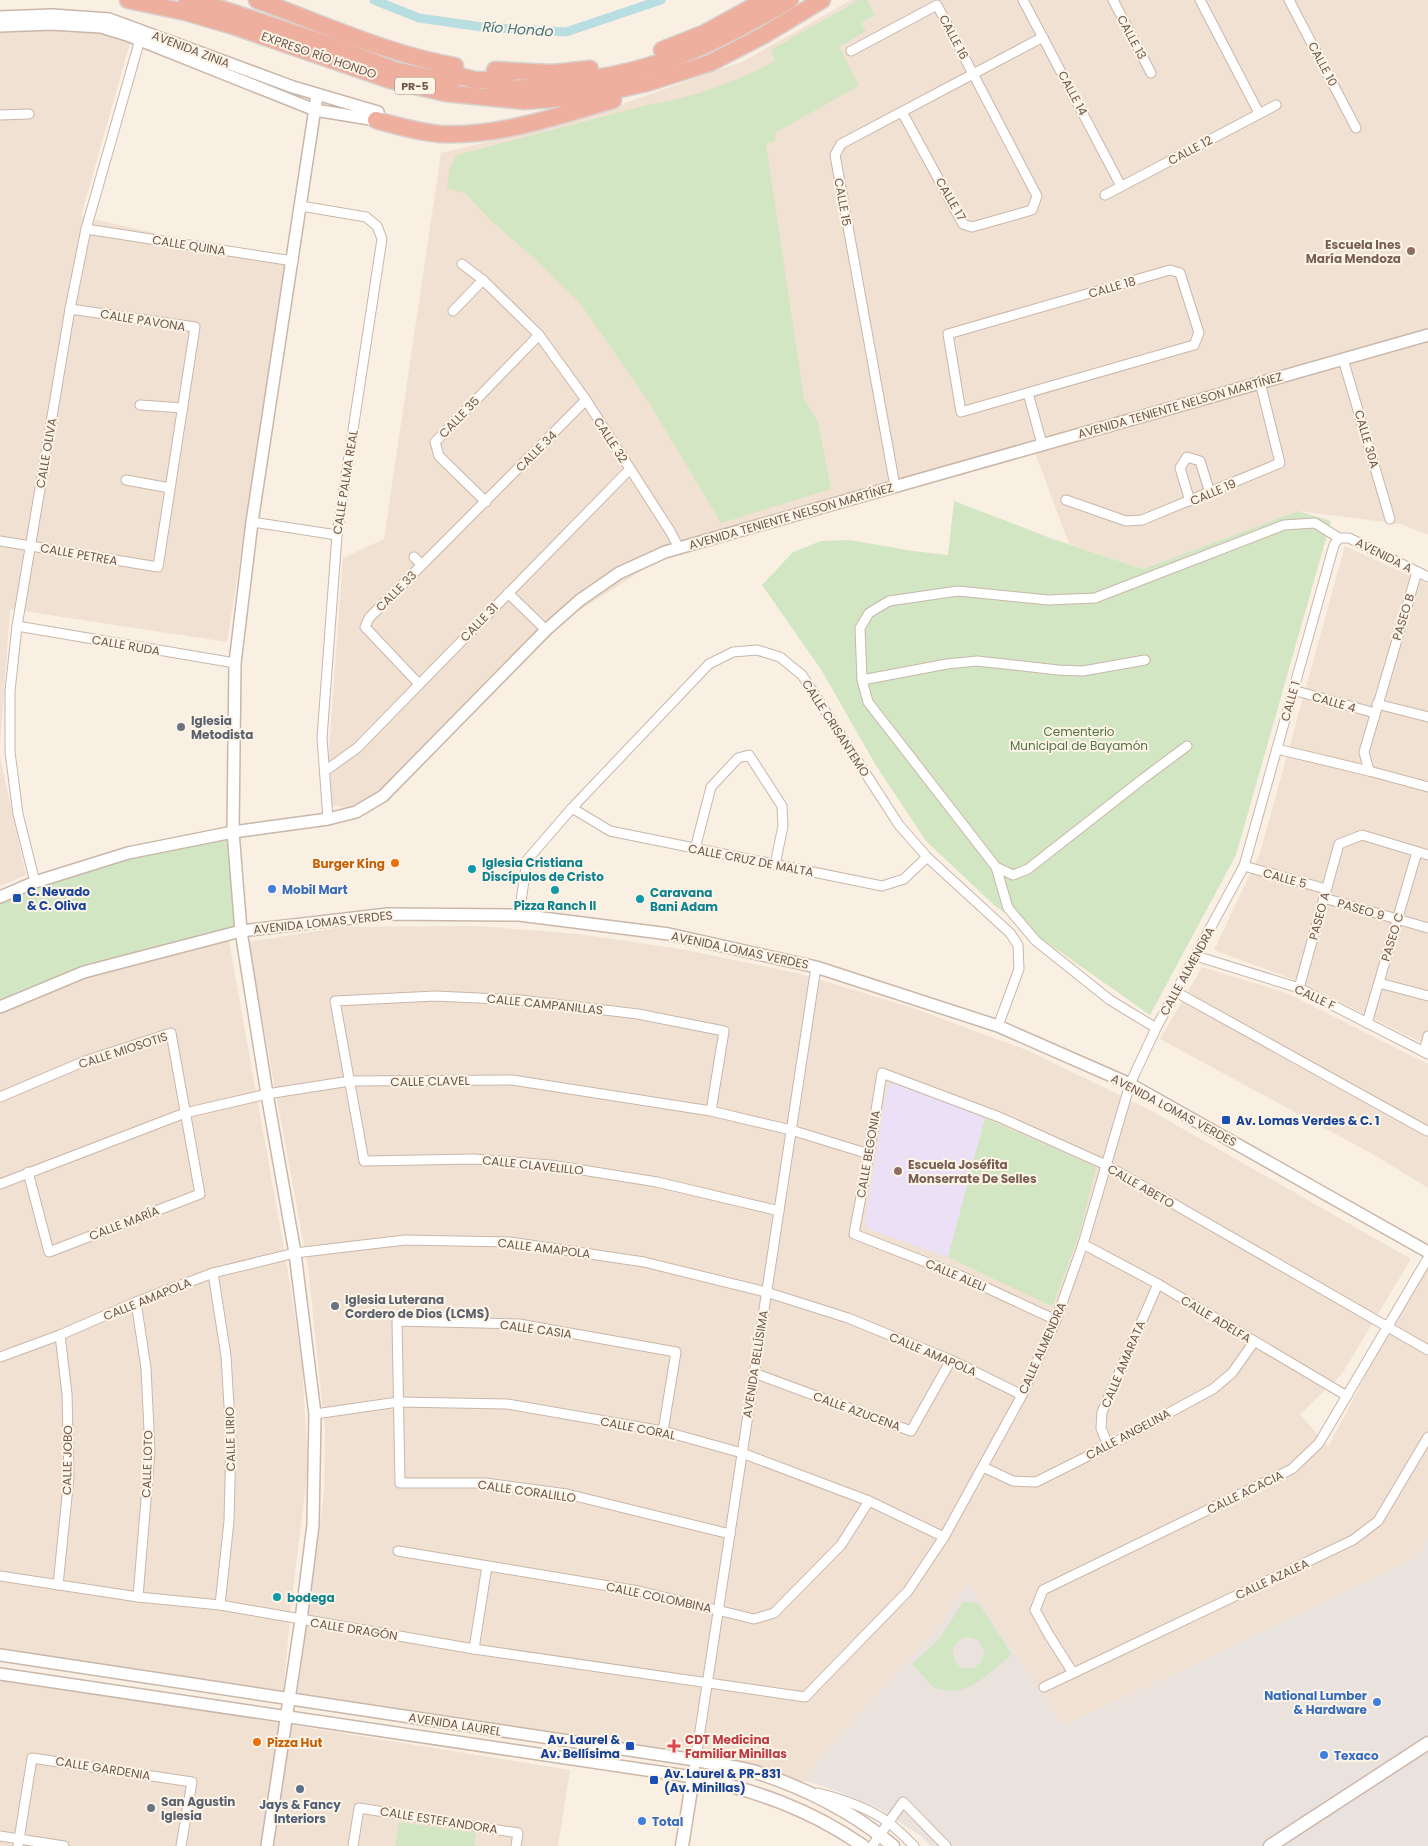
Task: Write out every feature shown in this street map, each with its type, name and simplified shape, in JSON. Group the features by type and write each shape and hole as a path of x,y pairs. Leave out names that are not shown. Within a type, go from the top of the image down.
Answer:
{"highway":[{"name":"EXPRESO RÍO HONDO","path":"128,0 185,12 233,26 390,80 445,92 524,101 579,97 647,83 710,63 764,35 817,1"},
{"path":"224,0 397,61 475,80 578,81 635,70 700,49 735,32 790,0"},
{"name":"PR-5","path":"258,0 369,42 429,62 470,69 543,73 582,70 645,56 705,33 765,0"},
{"path":"192,1 330,45 394,70 447,82 504,89 578,87 628,80 664,70 703,56 817,1"},
{"path":"377,116 415,130 439,134 494,131 516,127 660,87 691,76 710,63"}],"main road":[{"path":"1270,1846 1428,1744"},
{"name":"AVENIDA LAUREL","path":"695,1760 751,1771 798,1788 854,1818 879,1834 893,1846"},
{"name":"AVENIDA LAUREL","path":"692,1777 734,1786 791,1805 839,1829 863,1846"},
{"path":"682,1846 692,1777"}],"street":[{"name":"CALLE 14","path":"1024,0 1121,186"},
{"name":"CALLE 13","path":"1112,0 1151,73"},
{"path":"1200,0 1259,113"},
{"name":"CALLE 10","path":"1289,0 1356,128"},
{"name":"CALLE 16","path":"851,51 937,5 974,75"},
{"name":"AVENIDA ZINIA","path":"0,17 52,15 108,19 141,36 315,110 377,116"},
{"name":"AVENIDA ZINIA","path":"0,26 51,24 100,27 141,36 377,116"},
{"name":"CALLE OLIVA","path":"35,882 18,814 10,752 10,691 17,626 70,308 86,229 141,36"},
{"name":"CALLE 15","path":"895,486 835,154 841,144 1043,37"},
{"name":"CALLE 17","path":"902,112 963,224 972,227 1032,210 1037,196 974,75"},
{"path":"267,1846 301,1620 313,1525 315,1414 295,1253 241,931 233,832 235,663 252,522 318,95"},
{"name":"CALLE 12","path":"1104,195 1276,105"},
{"path":"0,115 29,114"},
{"name":"CALLE PALMA REAL","path":"301,206 366,217 377,226 382,239 337,535 322,738 328,819"},
{"name":"CALLE QUINA","path":"86,229 293,261"},
{"name":"CALLE 32","path":"462,264 483,280 539,335 586,400 679,548"},
{"name":"CALLE 18","path":"1170,270 1180,273 1199,333 1194,345 1028,393 961,412 948,334 1170,270"},
{"path":"453,310 483,280"},
{"name":"CALLE PAVONA","path":"70,308 195,328 158,568"},
{"name":"CALLE 35","path":"486,502 439,456 435,442 539,335"},
{"name":"AVENIDA TENIENTE NELSON MARTÍNEZ","path":"0,896 35,882 128,853 233,832 328,819 356,812 382,796 546,630 580,600 619,573 665,552 1428,335"},
{"name":"CALLE 30A","path":"1343,359 1390,519"},
{"name":"CALLE 19","path":"1066,500 1126,521 1142,520 1280,463 1260,382"},
{"path":"1028,393 1042,444"},
{"name":"CALLE 34","path":"486,502 586,400"},
{"path":"140,405 183,408"},
{"path":"1190,501 1180,468 1187,457 1200,461 1210,493"},
{"name":"CALLE 31","path":"325,772 357,748 630,469"},
{"path":"126,480 170,488"},
{"name":"CALLE 33","path":"419,684 365,627 369,618 486,502"},
{"path":"252,522 337,535"},
{"name":"AVENIDA A","path":"996,867 868,702 862,680 860,628 869,613 889,601 958,591 1048,600 1094,598 1284,525 1315,523 1340,538 1349,538 1428,577"},
{"name":"CALLE 1","path":"1244,866 1334,545 1340,538"},
{"name":"CALLE PETREA","path":"0,541 158,568"},
{"path":"414,557 422,565"},
{"name":"PASEO B","path":"1377,704 1417,572"},
{"path":"508,593 546,630"},
{"name":"CALLE RUDA","path":"17,626 235,663"},
{"name":"CALLE CRISANTEMO","path":"519,915 527,860 572,808 709,664 733,652 757,650 780,657 802,675 899,825 927,857 1010,932 1018,945 1019,969 998,1026"},
{"path":"862,680 947,664 978,661 1083,671 1145,660"},
{"name":"CALLE 4","path":"1293,690 1375,713"},
{"path":"1369,771 1364,752 1377,704 1428,717"},
{"path":"996,867 1012,875 1028,870 1187,746"},
{"path":"1277,749 1428,787"},
{"path":"695,849 711,787 738,758 749,755 782,806 783,826 775,865"},
{"name":"CALLE CRUZ DE MALTA","path":"572,808 610,831 882,886 904,879 927,857"},
{"name":"PASEO A","path":"1299,988 1339,844 1362,835 1417,852"},
{"path":"1417,852 1428,855"},
{"name":"PASEO C","path":"1367,1023 1417,852"},
{"name":"CALLE 5","path":"1244,866 1325,894"},
{"name":"CALLE ALMENDRA","path":"707,1684 805,1697 908,1591 944,1536 1022,1395 1056,1320 1084,1244 1130,1084 1156,1028 1244,866"},
{"path":"996,867 1008,908 1036,941 1110,1000 1156,1028"},
{"name":"PASEO 9","path":"1325,894 1398,920 1428,928"},
{"name":"AVENIDA LOMAS VERDES","path":"0,1007 84,972 241,931 388,914 519,915 669,934 816,967 998,1026 1130,1084 1428,1252"},
{"name":"CALLE F","path":"1196,956 1299,988 1426,1053"},
{"name":"AVENIDA BELLÍSIMA","path":"692,1777 816,967"},
{"path":"1379,983 1428,996"},
{"path":"1176,992 1427,1131"},
{"name":"CALLE CAMPANILLAS","path":"350,1081 336,1001 435,996 520,1000 638,1014 724,1031 711,1111"},
{"name":"CALLE MIOSOTIS","path":"0,1097 86,1061 171,1033 185,1113"},
{"path":"1426,1053 1428,1036"},
{"name":"CALLE BEGONIA","path":"854,1234 882,1073"},
{"name":"CALLE ABETO","path":"882,1073 999,1117 1106,1165 1428,1350"},
{"name":"CALLE CLAVEL","path":"0,1184 185,1113 267,1094 350,1081 512,1080 711,1111 791,1130 869,1154"},
{"name":"CALLE CLAVELILLO","path":"350,1081 364,1161 474,1159 551,1165 657,1182 779,1211"},
{"name":"CALLE MARÍA","path":"28,1172 49,1252 200,1194 185,1113"},
{"name":"CALLE ALELI","path":"854,1234 959,1275 1056,1320"},
{"name":"CALLE AMAPOLA","path":"0,1357 60,1335 136,1302 213,1273 295,1253 405,1240 510,1242 644,1262 766,1292 848,1318 951,1360 1022,1395"},
{"name":"CALLE ADELFA","path":"1084,1244 1158,1284 1347,1396"},
{"name":"CALLE ACACIA","path":"1073,1672 1035,1610 1043,1590 1292,1469 1319,1443 1428,1258"},
{"name":"CALLE LIRIO","path":"213,1273 226,1356 232,1439 228,1521 220,1605"},
{"name":"CALLE AMARATA","path":"1108,1446 1101,1428 1102,1412 1158,1284"},
{"name":"CALLE LOTO","path":"136,1302 146,1368 150,1451 138,1597"},
{"name":"CALLE CASIA","path":"398,1402 397,1321 519,1324 676,1352 663,1431"},
{"name":"CALLE JOBO","path":"58,1585 69,1477 67,1394 60,1335"},
{"name":"CALLE ANGELINA","path":"983,1467 1013,1481 1036,1482 1108,1446 1213,1389 1232,1373 1254,1342"},
{"name":"CALLE AZUCENA","path":"754,1372 911,1431 951,1360"},
{"name":"CALLE CORAL","path":"315,1414 398,1402 507,1404 663,1431 742,1453 869,1501 944,1536"},
{"name":"CALLE CORALILLO","path":"398,1402 400,1483 485,1484 567,1494 730,1534"},
{"name":"CALLE AZALEA","path":"1044,1687 1353,1540 1378,1521 1428,1437"},
{"name":"CALLE COLOMBINA","path":"398,1551 639,1591 754,1619 774,1612 841,1545 869,1501"},
{"path":"474,1649 487,1566"},
{"name":"CALLE DRAGÓN","path":"0,1576 138,1597 220,1605 474,1649 707,1684"},
{"name":"AVENIDA LAUREL","path":"0,1655 695,1760"},
{"name":"AVENIDA LAUREL","path":"0,1674 692,1777"},
{"name":"CALLE GARDENIA","path":"19,1843 32,1758 192,1782 181,1846"},
{"path":"798,1788 833,1797 867,1810 888,1822 914,1846"},
{"path":"872,1846 903,1802 946,1846"},
{"name":"CALLE ESTEFANDORA","path":"353,1846 359,1808 518,1832 516,1846"},
{"path":"0,1836 19,1843 64,1846"}],"shaded area":[{"path":"851,0 1428,0 1428,535 1401,524 1298,511 1143,569 1069,544 1033,447 969,459 673,551 572,615 365,811 325,804 343,558 384,539 441,153 574,121 744,61"},
{"path":"89,29 130,43 81,216 287,264 227,642 10,609 0,746 0,30"},
{"path":"1345,546 1428,584 1428,1046 1303,983 1214,950 1260,853"},
{"path":"0,757 26,875 0,886"},
{"path":"477,926 579,934 686,950 801,974 913,1008 1029,1051 1150,1110 1411,1259 1342,1374 1300,1414 1328,1447 1428,1257 1428,1539 1417,1558 1064,1726 967,1581 940,1626 823,1754 806,1781 789,1782 724,1756 628,1747 297,1697 324,1493 325,1430 308,1267 248,942 342,927"},
{"path":"208,941 229,941 288,1272 302,1364 308,1468 291,1606 283,1695 0,1651 0,1010 54,985"},
{"path":"1202,967 1287,993 1428,1064 1428,1188 1376,1156 1160,1039"},
{"path":"895,1081 985,1118 948,1257 870,1230 866,1226 865,1221 887,1087"},
{"path":"1428,1539 1428,1846 931,1846 921,1836 880,1809 837,1791 806,1781 823,1754 940,1626 967,1581 1064,1726 1417,1558"},
{"path":"0,1680 570,1770 558,1846 0,1846"}],"green space":[{"path":"859,0 867,0 875,15 861,23 866,31 839,47 859,86 776,132 775,141 766,144 804,399 818,422 831,489 721,523 646,398 580,303 535,259 490,220 466,194 447,188 449,171 456,156 468,152 647,105 697,94 729,83 775,61 771,50"},
{"name":"Cementerio Municipal de Bayamón","path":"954,501 1053,539 1143,569 1298,511 1331,521 1236,855 1150,1015 995,906 926,841 875,764 822,671 762,585 793,552 821,541 850,540 948,555"},
{"path":"233,832 241,931 84,972 0,1007 0,897 35,882"},
{"path":"985,1118 1096,1168 1080,1231 1053,1305 1049,1305 948,1257"},
{"path":"964,1601 979,1604 1011,1653 1009,1657 974,1684 965,1688 945,1690 933,1687 912,1664 939,1639","holes":["966,1637 978,1640 984,1650 980,1663 973,1668 959,1666 953,1653 955,1645"]},
{"path":"399,1822 476,1833 474,1846 395,1846"}],"waterway":[{"name":"Río Hondo","path":"374,0 419,18 482,27 566,32 661,0"}],"place":[{"name":"Escuela Ines María Mendoza","path":"1411,251"},
{"name":"Iglesia Metodista","path":"181,727"},
{"name":"Burger King","path":"395,863"},
{"name":"Iglesia Cristiana Discípulos de Cristo","path":"472,869"},
{"name":"Mobil Mart","path":"272,889"},
{"name":"Pizza Ranch II","path":"555,890"},
{"name":"C. Nevado & C. Oliva","path":"17,898"},
{"name":"Caravana Bani Adam","path":"640,899"},
{"name":"Av. Lomas Verdes & C. 1","path":"1226,1120"},
{"name":"Escuela Joséfita Monserrate De Selles","path":"898,1171"},
{"name":"Iglesia Luterana Cordero de Dios (LCMS)","path":"335,1306"},
{"name":"bodega","path":"277,1597"},
{"name":"National Lumber & Hardware","path":"1377,1702"},
{"name":"Pizza Hut","path":"257,1742"},
{"name":"Av. Laurel & Av. Bellísima","path":"630,1746"},
{"name":"CDT Medicina Familiar Minillas","path":"674,1746"},
{"name":"Texaco","path":"1324,1755"},
{"name":"Av. Laurel & PR-831 (Av. Minillas)","path":"654,1780"},
{"name":"Jays & Fancy Interiors","path":"300,1789"},
{"name":"San Agustin Iglesia","path":"151,1808"},
{"name":"Total","path":"642,1821"}]}
